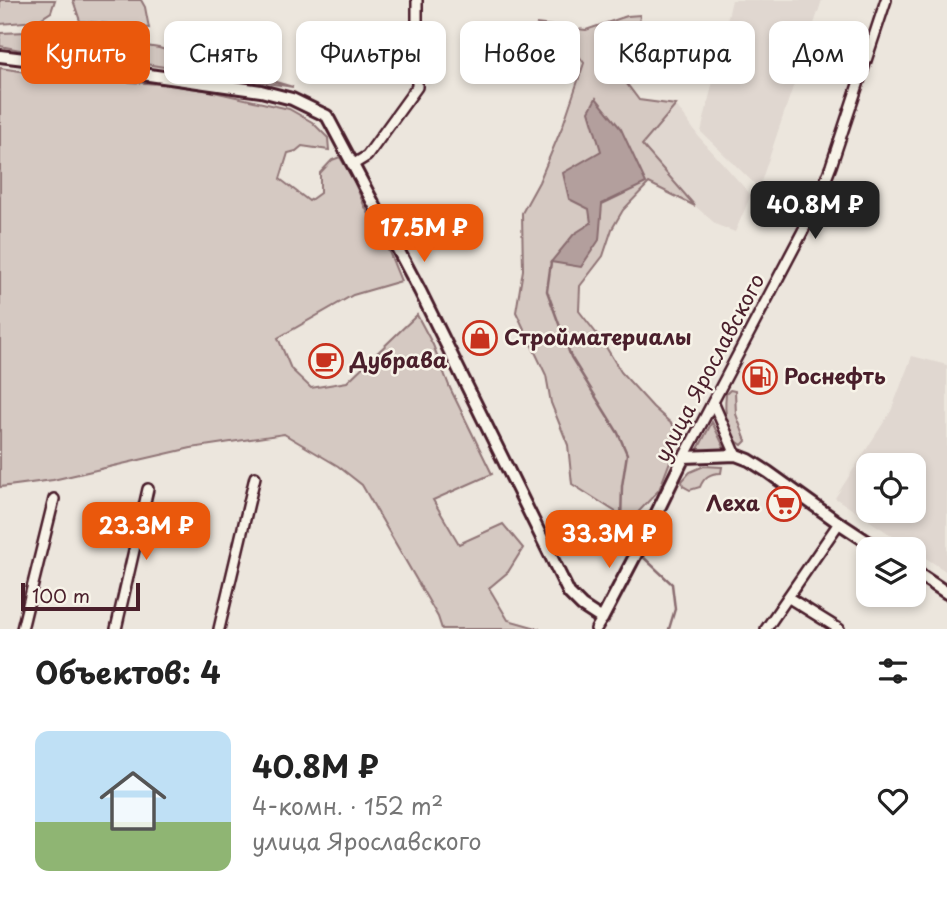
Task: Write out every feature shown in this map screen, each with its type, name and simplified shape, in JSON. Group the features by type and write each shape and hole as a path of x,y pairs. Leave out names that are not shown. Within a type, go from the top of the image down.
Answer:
{"main road":[{"path":"0,56 261,91 292,99 327,116 420,291 569,593 599,624"},
{"path":"684,457 736,455 749,460 860,537"},
{"name":"улица Ярославского","path":"599,624 684,457"},
{"path":"926,579 947,593"}],"street":[{"path":"354,164 367,156 417,87 417,0"},
{"name":"улица Ярославского","path":"684,457 815,208 886,0"},
{"path":"713,402 736,455"},
{"path":"219,629 255,477"},
{"path":"116,629 148,489"},
{"path":"22,629 54,499"},
{"path":"766,629 839,523"},
{"path":"789,598 839,629"}],"shaded area":[{"path":"0,0 55,0 51,12 37,21 0,24"},
{"path":"73,0 141,0 148,21 80,21"},
{"path":"732,0 822,0 815,21 769,21 769,84 794,84 759,188 701,132 712,84 755,84 755,21 727,21"},
{"path":"640,15 639,21 612,21"},
{"path":"594,27 594,84 627,84 639,100 676,105 642,145 695,206 649,183 623,210 612,229 603,256 580,286 579,311 603,342 621,372 674,426 674,451 659,490 630,521 572,484 568,445 551,403 546,375 516,312 523,270 522,213 539,182 577,84 580,84 584,63 580,58 580,29"},
{"path":"21,32 21,50 0,46 0,33"},
{"path":"150,47 164,49 164,67 150,65"},
{"path":"0,68 21,71 21,84 173,85 289,109 312,122 328,138 329,150 302,146 288,153 280,179 309,201 320,193 320,173 332,160 340,157 401,281 353,295 278,338 291,369 311,388 347,382 417,315 492,474 433,500 459,544 503,524 523,548 508,572 489,588 508,620 540,629 442,629 438,617 362,485 338,466 284,434 191,448 53,480 0,487"},
{"path":"596,98 621,129 646,183 602,204 599,240 581,267 551,262 574,234 591,223 589,209 569,199 563,173 601,151 589,111"},
{"path":"676,105 699,137 751,195 735,232 717,225 695,206 641,145"},
{"path":"912,356 947,365 947,572 926,558 926,537 894,537 873,523 926,523 926,453 864,453 891,411"},
{"path":"730,390 735,391 736,414 746,441 742,445 732,436 727,422 726,394"},
{"path":"712,422 725,449 697,451"},
{"path":"856,465 856,512 835,498"},
{"path":"704,466 722,467 721,473 708,476 700,487 690,490 683,486 682,481 690,472"}],"waterway":[{"path":"551,262 547,291 571,357 618,433 627,454 622,486 621,521 633,549"},
{"path":"640,554 672,584 675,609 669,629"}],"place":[{"name":"Стройматериалы","path":"480,338"},
{"name":"Дубрава","path":"326,361"},
{"name":"Роснефть","path":"760,377"},
{"name":"Леха","path":"784,504"}]}
